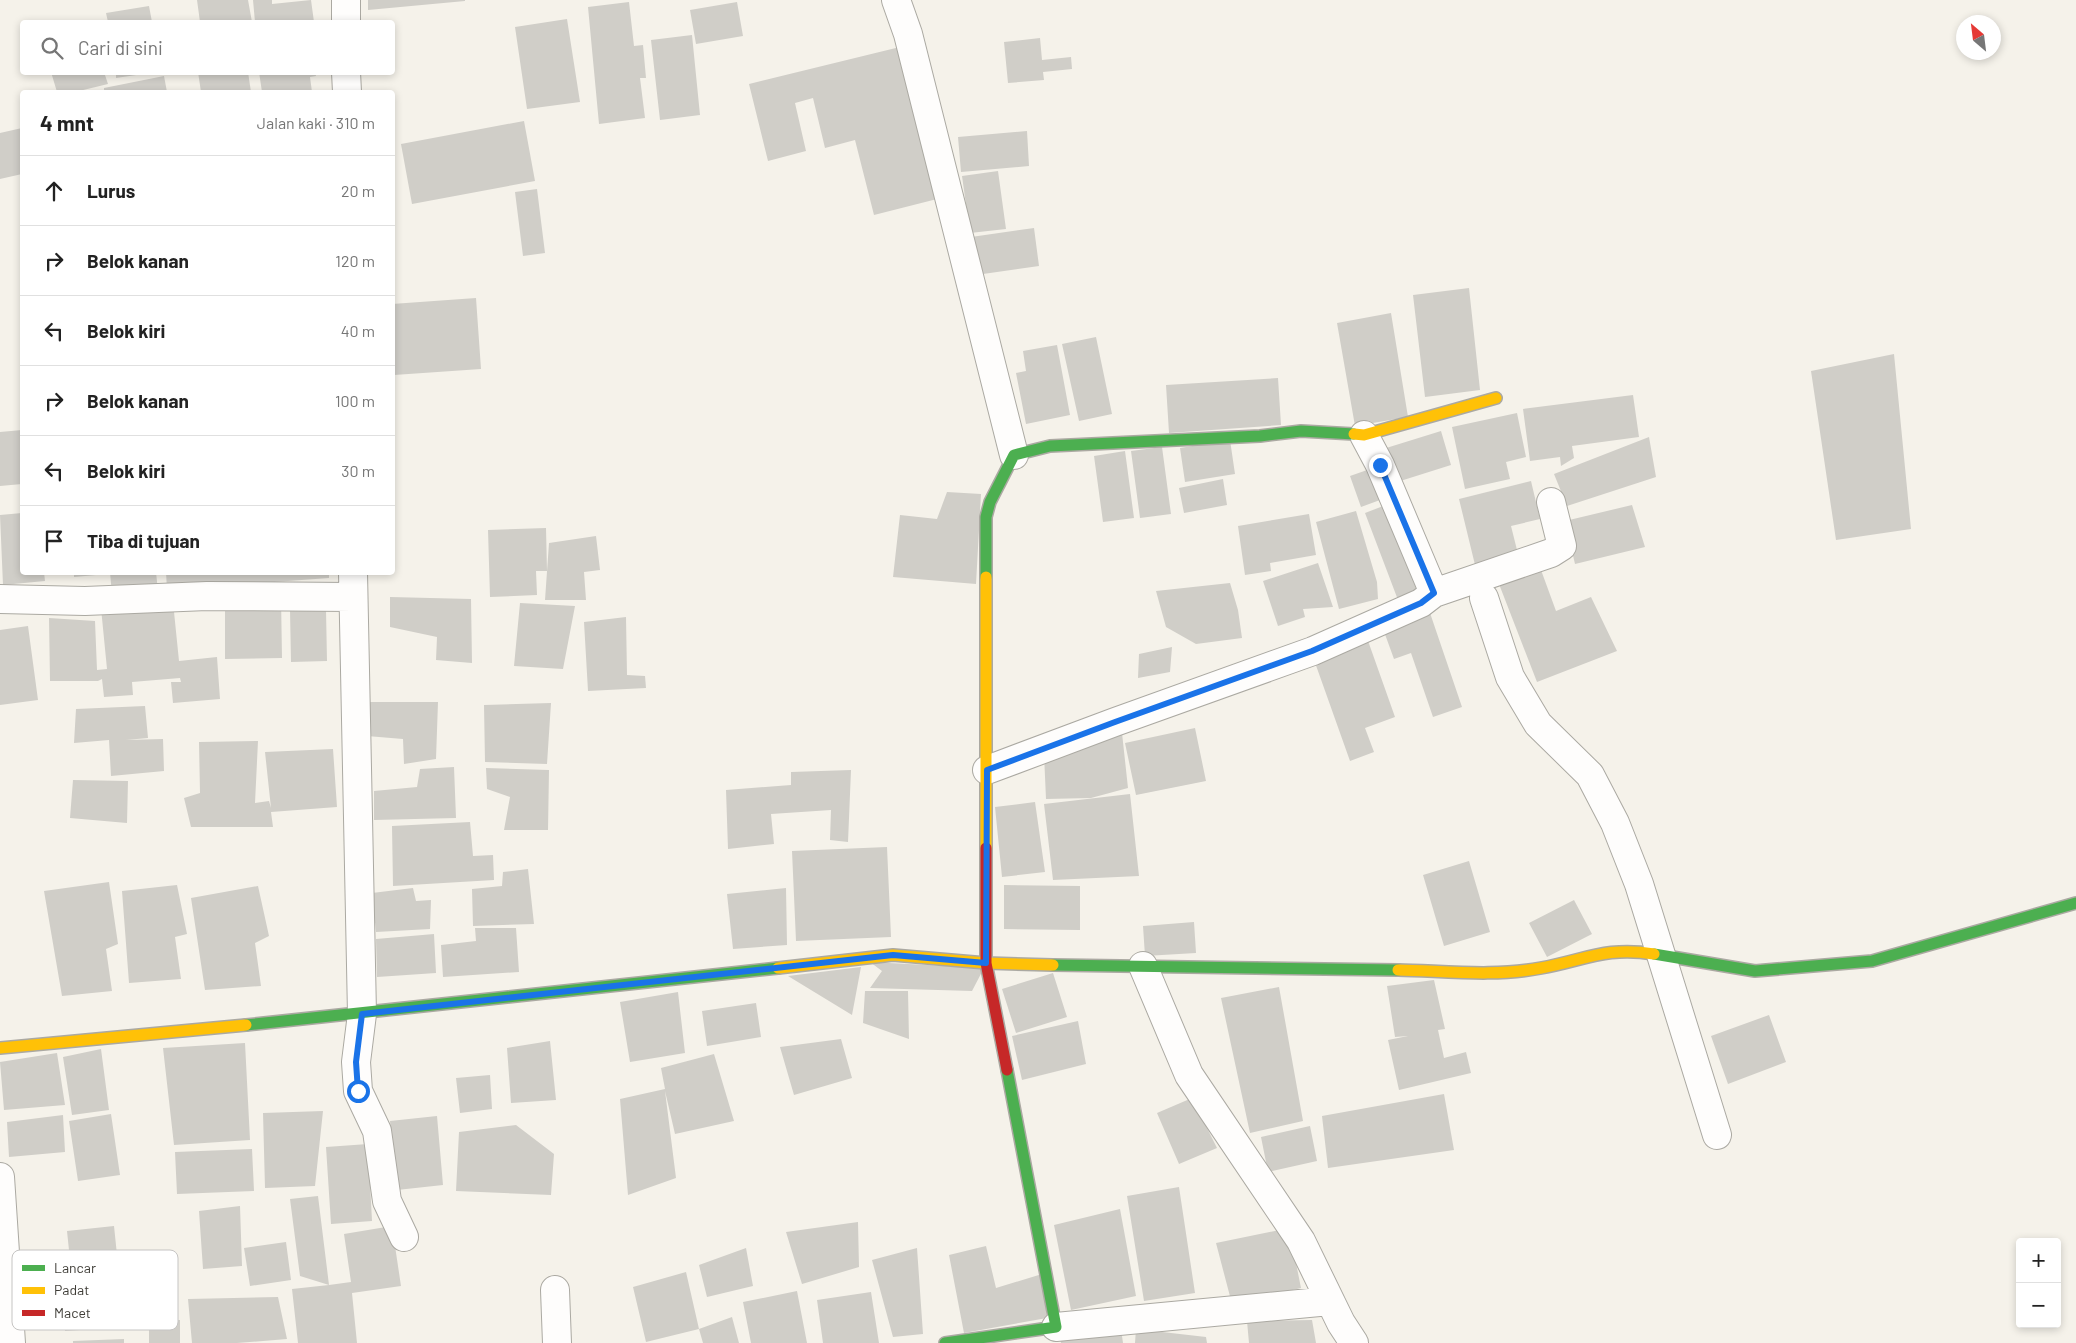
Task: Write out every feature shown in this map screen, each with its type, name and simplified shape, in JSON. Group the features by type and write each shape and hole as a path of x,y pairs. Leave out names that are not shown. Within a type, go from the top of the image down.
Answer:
{"street":[{"path":"346,0 346,20"},
{"path":"896,0 908,34 1014,455 990,502 986,517 986,963 1040,1235 1056,1327"},
{"path":"346,75 346,90"},
{"path":"1014,455 1050,446 1260,436 1301,431 1364,435 1496,398"},
{"path":"1364,435 1380,465 1434,593"},
{"path":"987,770 1312,651 1421,603 1434,593 1550,552 1562,546 1552,502"},
{"path":"0,599 85,601 207,596 353,585 362,1014 356,1062 358,1091 377,1131 387,1201 404,1237"},
{"path":"1484,598 1510,677 1538,724 1590,776 1615,823 1638,884 1717,1135"},
{"path":"0,1048 362,1014 893,955 986,963 1501,972 1541,968 1589,955 1630,950 1755,971 1872,961 2076,903"},
{"path":"1143,966 1189,1075 1301,1241 1330,1301 1354,1343"},
{"path":"0,1177 11,1343"},
{"path":"555,1290 557,1343"},
{"path":"945,1343 1056,1327 1330,1301"}],"building":[{"path":"197,0 248,0 252,20 200,20"},
{"path":"253,0 272,0 272,4 311,0 314,20 255,20"},
{"path":"368,0 465,0 465,1 368,10"},
{"path":"629,2 634,46 643,45 646,78 640,78 645,118 599,124 588,7"},
{"path":"737,2 743,36 696,44 690,10"},
{"path":"149,6 152,20 108,20 106,13"},
{"path":"567,19 580,102 527,109 515,27"},
{"path":"692,35 700,115 660,120 651,40"},
{"path":"1040,38 1042,60 1071,57 1072,69 1043,72 1044,80 1008,83 1004,42"},
{"path":"904,46 941,198 874,215 855,140 825,148 813,98 795,103 806,151 768,161 749,84"},
{"path":"52,75 105,75 108,84 83,90 56,90"},
{"path":"116,75 136,75 116,78"},
{"path":"198,75 248,75 251,90 201,90"},
{"path":"259,75 316,75 310,77 312,90 262,90"},
{"path":"164,76 167,90 104,90 104,88"},
{"path":"524,121 535,181 412,204 401,144"},
{"path":"20,128 20,174 0,179 0,133"},
{"path":"1027,131 1029,166 961,172 958,137"},
{"path":"998,171 1006,229 970,233 962,176"},
{"path":"537,189 545,253 523,256 515,192"},
{"path":"1034,228 1039,266 976,275 971,237"},
{"path":"1469,288 1480,390 1425,397 1413,295"},
{"path":"476,298 481,369 395,375 395,304"},
{"path":"1391,313 1408,417 1355,426 1337,323"},
{"path":"1096,337 1112,414 1079,421 1062,344"},
{"path":"1057,345 1070,415 1026,424 1016,373 1026,371 1023,351"},
{"path":"1894,354 1911,529 1836,540 1811,371"},
{"path":"1278,378 1281,425 1169,433 1166,385"},
{"path":"1633,395 1639,437 1572,446 1574,458 1561,466 1560,457 1530,461 1523,409"},
{"path":"1517,413 1526,457 1506,462 1510,479 1465,489 1452,427"},
{"path":"20,430 20,484 0,486 0,432"},
{"path":"1441,431 1451,465 1394,483 1383,449"},
{"path":"1649,437 1656,477 1567,506 1554,474"},
{"path":"1230,440 1235,474 1185,482 1180,448"},
{"path":"1162,447 1171,514 1140,518 1131,451"},
{"path":"1125,451 1134,518 1103,522 1094,456"},
{"path":"1370,469 1380,500 1361,507 1350,476"},
{"path":"1223,479 1227,505 1184,513 1179,488"},
{"path":"1531,481 1540,519 1511,526 1519,558 1476,569 1459,499"},
{"path":"947,492 981,494 976,584 893,577 900,515 937,519"},
{"path":"1391,503 1423,590 1398,600 1365,513"},
{"path":"1632,505 1645,547 1575,564 1565,521"},
{"path":"1356,511 1377,582 1378,599 1339,609 1316,522"},
{"path":"20,513 20,575 44,575 45,581 3,585 0,515"},
{"path":"1309,514 1316,555 1270,563 1271,571 1245,575 1238,526"},
{"path":"546,528 547,571 536,571 537,595 490,597 488,530"},
{"path":"596,536 600,570 584,572 586,600 545,600 549,543"},
{"path":"1318,563 1333,607 1303,609 1305,617 1278,626 1263,581"},
{"path":"1541,570 1556,611 1591,597 1617,651 1537,682 1499,584"},
{"path":"74,575 96,575 74,577"},
{"path":"110,575 156,575 158,591 112,595"},
{"path":"166,575 329,575 329,578 167,590"},
{"path":"1230,583 1238,610 1242,638 1196,644 1166,627 1156,591"},
{"path":"281,597 282,658 225,659 225,598"},
{"path":"390,597 471,599 472,663 436,660 437,637 390,627"},
{"path":"173,602 179,661 217,657 220,699 173,703 171,682 181,682 180,678 132,682 133,695 104,697 102,679 98,681 50,681 49,618 95,621 97,670 107,669 101,608"},
{"path":"520,603 575,606 563,669 514,666"},
{"path":"290,610 326,610 327,661 291,662"},
{"path":"1429,610 1462,707 1433,717 1411,653 1394,659 1382,626"},
{"path":"626,617 627,675 645,676 646,688 588,691 584,622"},
{"path":"28,626 38,700 0,705 0,630"},
{"path":"1367,638 1395,717 1365,728 1374,752 1350,761 1313,657"},
{"path":"1172,647 1170,672 1138,678 1139,654"},
{"path":"369,702 438,702 436,759 404,764 403,739 367,736"},
{"path":"551,703 547,764 485,762 484,705"},
{"path":"145,706 148,738 126,740 163,739 164,771 111,776 109,740 74,743 76,709"},
{"path":"1195,728 1206,781 1136,795 1125,743"},
{"path":"1122,733 1128,788 1091,798 1046,799 1044,754 1085,749 1084,738"},
{"path":"258,741 255,803 269,801 271,808 265,752 333,749 337,807 271,812 273,827 191,827 184,798 200,793 199,742"},
{"path":"454,767 456,818 374,820 374,791 417,787 420,769"},
{"path":"486,768 549,770 548,830 504,830 510,797 487,789"},
{"path":"851,770 848,842 830,840 831,810 771,814 774,844 728,849 726,790 791,785 791,772"},
{"path":"73,780 128,781 127,823 70,818"},
{"path":"1130,794 1139,876 1053,880 1044,804"},
{"path":"1035,802 1045,872 1002,877 995,807"},
{"path":"470,822 473,856 493,855 494,880 393,886 392,826"},
{"path":"887,847 891,937 796,941 792,851"},
{"path":"1469,861 1490,932 1444,946 1423,875"},
{"path":"528,869 534,924 473,926 472,889 502,886 503,872"},
{"path":"109,882 118,944 106,949 112,991 62,996 44,891"},
{"path":"177,885 187,934 175,937 181,979 129,983 122,891"},
{"path":"1004,885 1080,886 1080,930 1004,929"},
{"path":"258,886 269,936 255,943 261,986 205,990 191,898"},
{"path":"413,888 416,901 431,900 430,929 376,932 372,893"},
{"path":"786,888 787,945 733,949 727,894"},
{"path":"1574,900 1592,934 1547,957 1529,923"},
{"path":"1194,922 1196,953 1145,956 1143,926"},
{"path":"475,928 516,928 519,972 443,977 441,945 476,941"},
{"path":"434,934 436,973 377,977 376,939"},
{"path":"870,962 984,968 972,991 870,988 882,971"},
{"path":"861,967 852,1015 788,976"},
{"path":"1053,973 1067,1017 1016,1033 1002,989"},
{"path":"1434,980 1445,1029 1438,1030 1444,1058 1466,1052 1471,1073 1399,1090 1388,1040 1408,1036 1395,1037 1387,986"},
{"path":"1279,987 1303,1121 1250,1133 1221,998"},
{"path":"865,991 908,991 909,1039 863,1023"},
{"path":"678,992 685,1053 630,1062 620,1002"},
{"path":"756,1003 761,1037 707,1046 702,1011"},
{"path":"1769,1015 1786,1062 1728,1084 1711,1036"},
{"path":"1078,1021 1086,1064 1022,1080 1012,1036"},
{"path":"841,1039 852,1078 794,1095 780,1047"},
{"path":"550,1041 556,1100 511,1103 507,1048"},
{"path":"245,1043 250,1140 174,1145 163,1048"},
{"path":"101,1049 109,1110 72,1115 63,1057"},
{"path":"57,1053 65,1105 4,1110 0,1062"},
{"path":"714,1054 734,1121 675,1134 665,1091 676,1178 628,1195 620,1099 665,1089 661,1068"},
{"path":"490,1075 492,1109 460,1113 456,1078"},
{"path":"1444,1094 1454,1150 1328,1168 1322,1116"},
{"path":"1192,1098 1217,1148 1179,1164 1157,1113"},
{"path":"323,1111 315,1186 265,1188 263,1113"},
{"path":"111,1114 120,1175 78,1181 69,1121"},
{"path":"63,1115 65,1152 9,1157 7,1122"},
{"path":"437,1116 443,1185 397,1190 390,1121"},
{"path":"516,1125 554,1154 551,1195 456,1191 459,1132"},
{"path":"1310,1126 1317,1161 1268,1172 1261,1137"},
{"path":"368,1144 372,1221 331,1224 326,1147"},
{"path":"252,1149 254,1191 177,1194 175,1152"},
{"path":"1179,1187 1195,1293 1144,1301 1127,1196"},
{"path":"318,1196 329,1285 300,1276 290,1199"},
{"path":"240,1206 242,1266 203,1269 199,1211"},
{"path":"1120,1209 1136,1296 1071,1310 1054,1225"},
{"path":"858,1222 859,1267 802,1284 786,1232"},
{"path":"114,1226 116,1250 69,1250 67,1231"},
{"path":"392,1226 401,1286 352,1293 357,1343 298,1343 292,1289 351,1282 344,1234"},
{"path":"1289,1228 1301,1288 1232,1304 1216,1243"},
{"path":"286,1242 291,1280 250,1286 244,1248"},
{"path":"986,1246 996,1288 1042,1274 1047,1318 964,1333 949,1255"},
{"path":"746,1248 753,1286 707,1297 699,1265"},
{"path":"917,1248 923,1334 893,1337 872,1260"},
{"path":"686,1272 699,1329 646,1342 633,1287"},
{"path":"797,1291 807,1343 751,1343 743,1302"},
{"path":"871,1292 879,1343 823,1343 817,1300"},
{"path":"278,1297 287,1339 237,1343 192,1343 188,1299"},
{"path":"732,1317 739,1343 703,1343 699,1329"},
{"path":"178,1320 180,1320 180,1343 149,1343 149,1330 178,1330"},
{"path":"1312,1320 1316,1343 1249,1343 1247,1321"},
{"path":"1121,1329 1123,1343 1061,1343 1060,1338"},
{"path":"1136,1329 1206,1337 1207,1343 1135,1343"},
{"path":"124,1339 124,1343 73,1343 73,1341"}],"traffic: fast":[{"path":"986,577 986,517 990,502 1014,455 1050,446 1260,436 1301,431 1354,434"},
{"path":"1654,954 1755,971 1872,961 2076,903"},
{"path":"1053,965 1398,970"},
{"path":"246,1025 778,968"},
{"path":"945,1343 1056,1327 1007,1070"}],"traffic: slow":[{"path":"1354,434 1364,435 1496,398"},
{"path":"986,577 986,848"},
{"path":"1398,970 1470,973 1524,971 1609,953 1637,952 1654,954"},
{"path":"778,968 893,955 986,963 1053,965"},
{"path":"0,1048 246,1025"}],"traffic: jam":[{"path":"986,848 986,963 1007,1070"}],"route":[{"path":"358,1091 356,1062 362,1014 893,955 986,963 987,770 1312,651 1421,603 1434,593 1380,465"}]}
